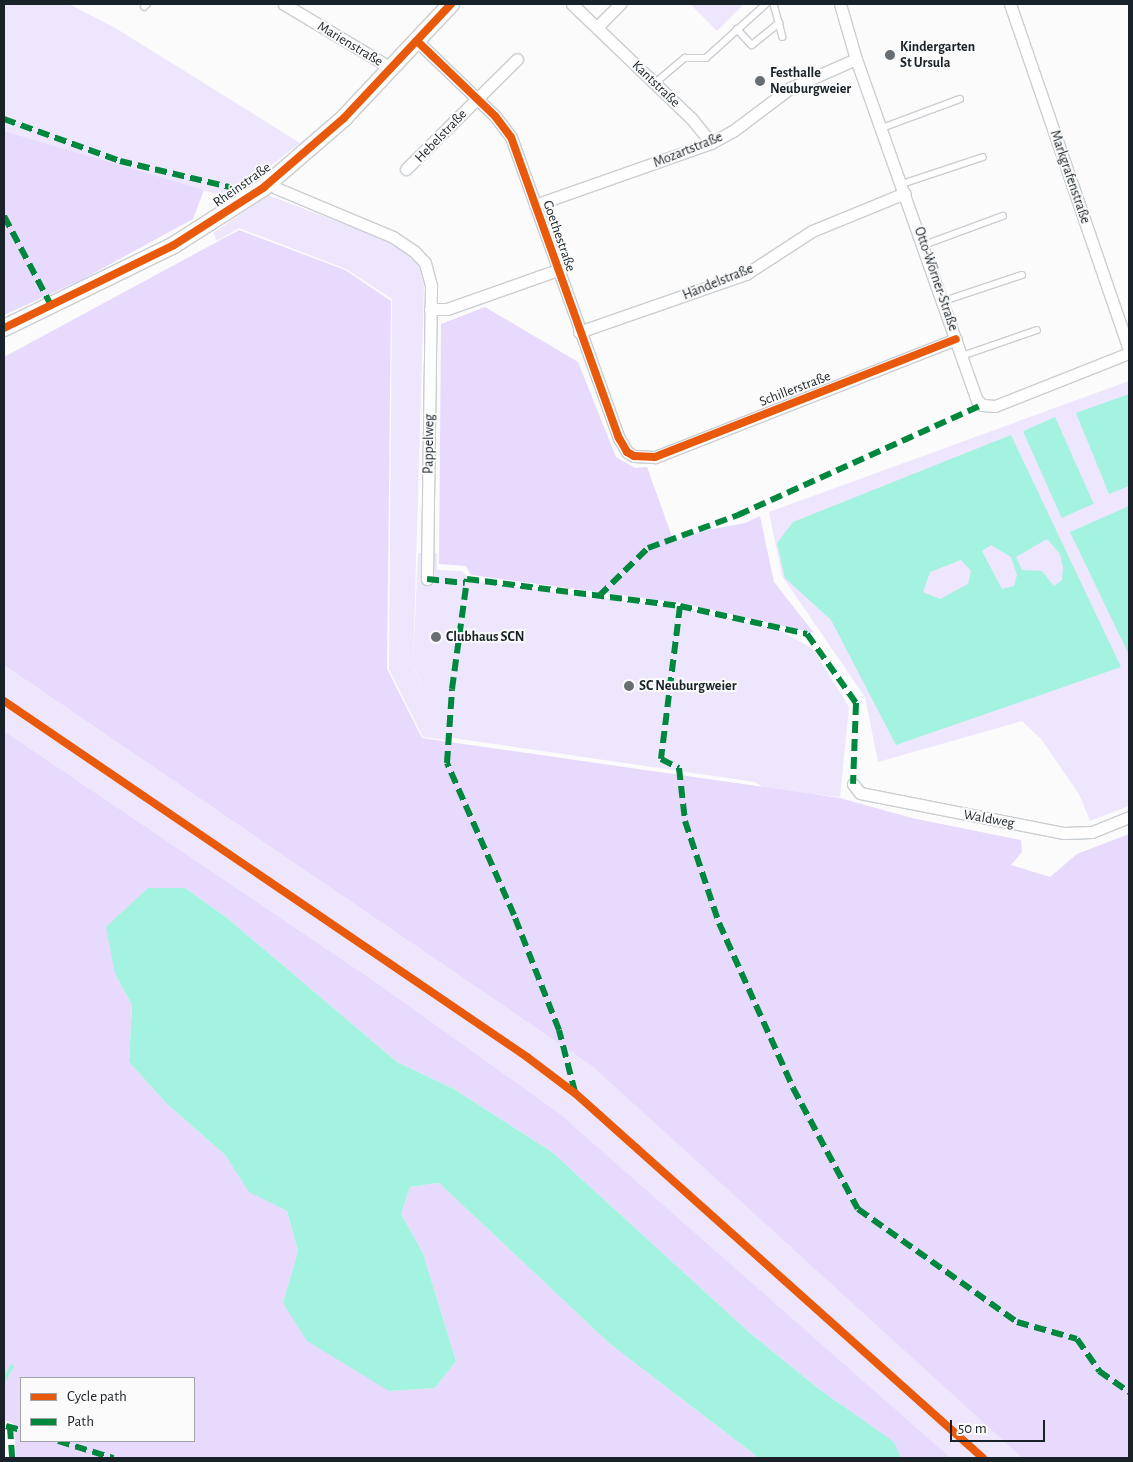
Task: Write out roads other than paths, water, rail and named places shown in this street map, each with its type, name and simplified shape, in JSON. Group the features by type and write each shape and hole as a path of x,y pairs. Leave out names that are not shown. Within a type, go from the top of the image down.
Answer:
{"main road":[{"name":"Rheinstraße","path":"4,328 174,244 270,182 344,118 451,4"}],"street":[{"name":"Marienstraße","path":"284,4 391,68"},
{"name":"Kantstraße","path":"572,4 692,118 711,143"},
{"path":"597,27 620,4"},
{"name":"Otto-Wörner-Straße","path":"840,4 856,59 944,301 977,400 988,407 1129,353"},
{"name":"Markgrafenstraße","path":"1010,4 1129,350"},
{"name":"Goethestraße","path":"417,41 477,99 511,137 579,332 619,438 627,452 642,458"},
{"name":"Hebelstraße","path":"406,169 419,160 517,59"},
{"name":"Mozartstraße","path":"535,205 711,143 733,131 790,88 856,59"},
{"name":"Pappelweg","path":"270,182 276,188 393,237 414,251 425,263 430,278 427,579"},
{"name":"Händelstraße","path":"579,332 746,274 812,231 903,189"},
{"path":"430,310 447,309 558,270"},
{"name":"Schillerstraße","path":"642,458 654,457 956,339"},
{"name":"Waldweg","path":"853,784 860,793 1064,833 1092,832 1129,817"}],"lane":[{"path":"655,83 685,58 706,58 766,4"},
{"path":"774,4 783,37"},
{"path":"737,29 752,45 779,23"},
{"path":"882,128 960,99"},
{"path":"903,189 983,157"},
{"path":"924,245 1003,216"},
{"path":"944,301 1022,274"},
{"path":"962,356 1036,330"}],"waterway":[{"path":"4,1380 12,1366"}],"place":[{"name":"Kindergarten St Ursula","path":"890,55"},
{"name":"Festhalle Neuburgweier","path":"760,81"},
{"name":"Clubhaus SCN","path":"436,637"},
{"name":"SC Neuburgweier","path":"629,686"}]}
